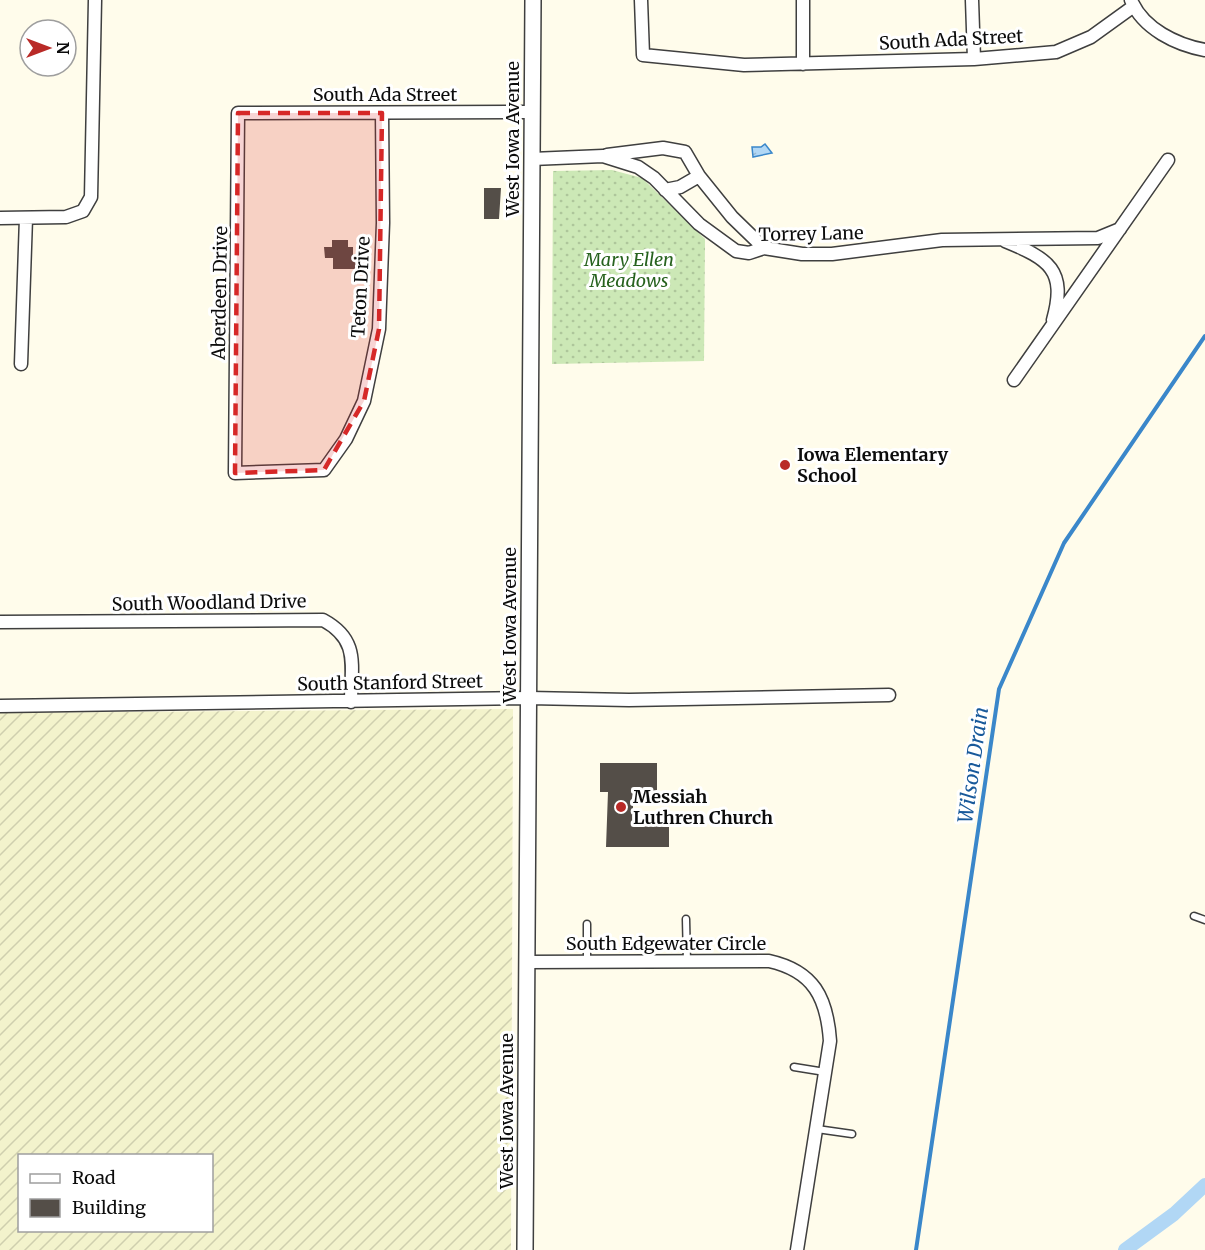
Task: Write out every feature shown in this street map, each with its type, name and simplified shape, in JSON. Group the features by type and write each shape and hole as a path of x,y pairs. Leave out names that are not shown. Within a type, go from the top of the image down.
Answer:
{"street":[{"path":"0,218 66,217 83,211 91,197 95,0"},
{"name":"West Iowa Avenue","path":"525,1250 533,0"},
{"name":"South Ada Street","path":"641,0 643,55 744,65 974,59 1056,52 1091,37 1132,3 1154,28 1172,40 1182,46 1205,50"},
{"path":"803,0 803,64"},
{"path":"972,0 974,59"},
{"name":"South Ada Street","path":"238,113 533,112"},
{"name":"Aberdeen Drive","path":"235,473 238,113"},
{"name":"Teton Drive","path":"235,473 324,470 346,439 364,402 379,329 382,113"},
{"path":"603,156 642,149 679,148 685,152 699,176 732,217 764,248"},
{"name":"Torrey Lane","path":"532,159 603,156 638,167 654,178 699,224 736,251 748,253 764,248 802,254 844,254 942,240 1098,238 1120,229"},
{"path":"1014,380 1168,160"},
{"path":"664,190 680,187 699,176"},
{"path":"21,364 26,218"},
{"path":"999,238 1039,257 1058,279 1058,301 1050,330"},
{"name":"South Woodland Drive","path":"0,622 323,620 340,628 351,647 351,702"},
{"name":"South Stanford Street","path":"0,706 889,695"},
{"name":"South Edgewater Circle","path":"527,962 769,961 784,964 801,973 816,989 828,1014 830,1041 797,1250"}],"lane":[{"path":"1194,916 1205,920"},
{"path":"686,919 687,962"},
{"path":"586,924 587,962"},
{"path":"794,1067 825,1072"},
{"path":"817,1130 852,1134"}],"highlighted area":[{"path":"238,113 382,113 379,329 364,401 324,470 235,473"}],"green space":[{"name":"Mary Ellen Meadows","path":"612,170 642,178 705,239 704,361 552,364 553,171"},
{"path":"513,709 511,1250 0,1250 0,713"}],"water":[{"path":"765,144 772,153 753,157 752,147 761,147"}],"building":[{"path":"484,188 501,188 499,219 484,219"},
{"path":"332,240 348,240 348,247 353,247 353,255 357,255 357,269 333,269 333,258 325,258 324,247 332,247"},
{"name":"Messiah Luthren Church","path":"600,763 657,763 657,792 633,792 633,822 669,822 669,847 606,847 608,792 600,792"}],"waterway":[{"name":"Wilson Drain","path":"916,1250 999,689 1064,543 1205,336"},
{"path":"1125,1250 1174,1214 1205,1185"}],"place":[{"name":"Iowa Elementary School","path":"785,465"},
{"name":"Messiah Luthren Church","path":"621,807"}]}
